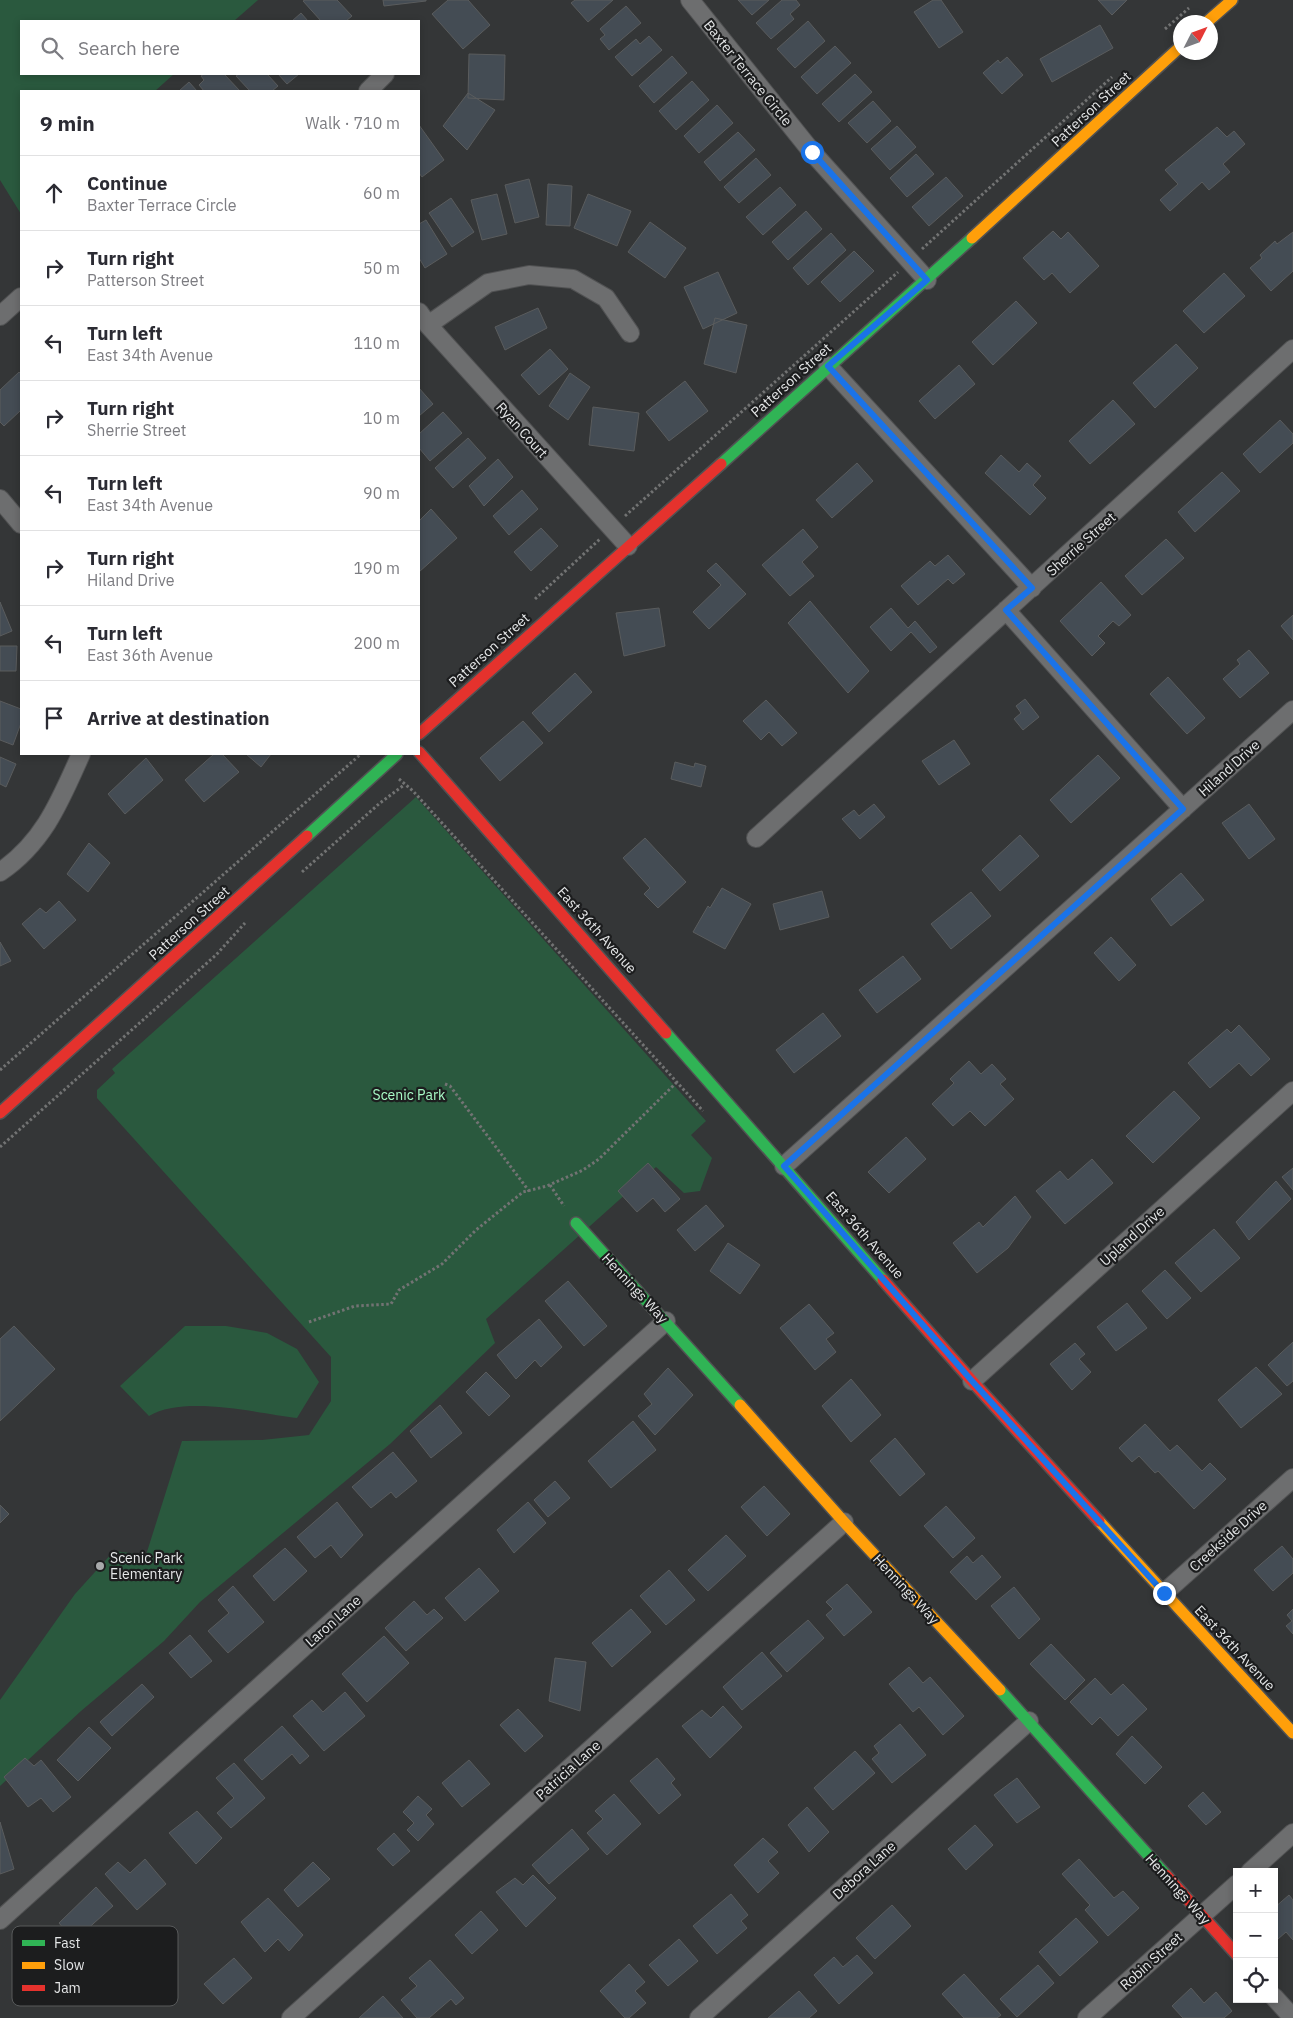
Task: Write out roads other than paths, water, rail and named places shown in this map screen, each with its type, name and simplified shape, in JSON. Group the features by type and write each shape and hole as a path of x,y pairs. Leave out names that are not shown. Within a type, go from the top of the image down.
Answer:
{"street":[{"name":"Baxter Terrace Circle","path":"690,0 812,152 927,280"},
{"path":"1215,15 1232,0"},
{"name":"Patterson Street","path":"420,733 828,366 927,280 1173,53"},
{"path":"369,90 384,75"},
{"path":"423,319 488,283 529,275 572,279 606,298 630,333"},
{"path":"0,316 20,298"},
{"name":"Ryan Court","path":"423,319 628,546"},
{"name":"Sherrie Street","path":"756,838 1293,350"},
{"path":"828,366 1032,588"},
{"path":"0,499 20,523"},
{"path":"1006,610 1183,809"},
{"name":"Hiland Drive","path":"784,1166 1293,710"},
{"name":"East 36th Avenue","path":"420,753 972,1381 1293,1733"},
{"path":"0,872 11,865 42,832 81,755"},
{"name":"Patterson Street","path":"0,1113 395,755"},
{"name":"Upland Drive","path":"972,1381 1293,1092"},
{"name":"Hennings Way","path":"576,1223 666,1321 844,1522 1029,1721 1233,1951"},
{"name":"Laron Lane","path":"0,1920 666,1321"},
{"name":"Creekside Drive","path":"1164,1593 1293,1478"},
{"name":"Patricia Lane","path":"291,2018 844,1522"},
{"name":"Debora Lane","path":"699,2018 1029,1721"},
{"path":"1254,1868 1293,1832"},
{"name":"Robin Street","path":"1087,2018 1233,1888"},
{"path":"1278,2001 1293,2018"}],"place":[{"name":"Scenic Park Elementary","path":"100,1566"}],"park label":[{"name":"Scenic Park","path":"409,1095"}]}
